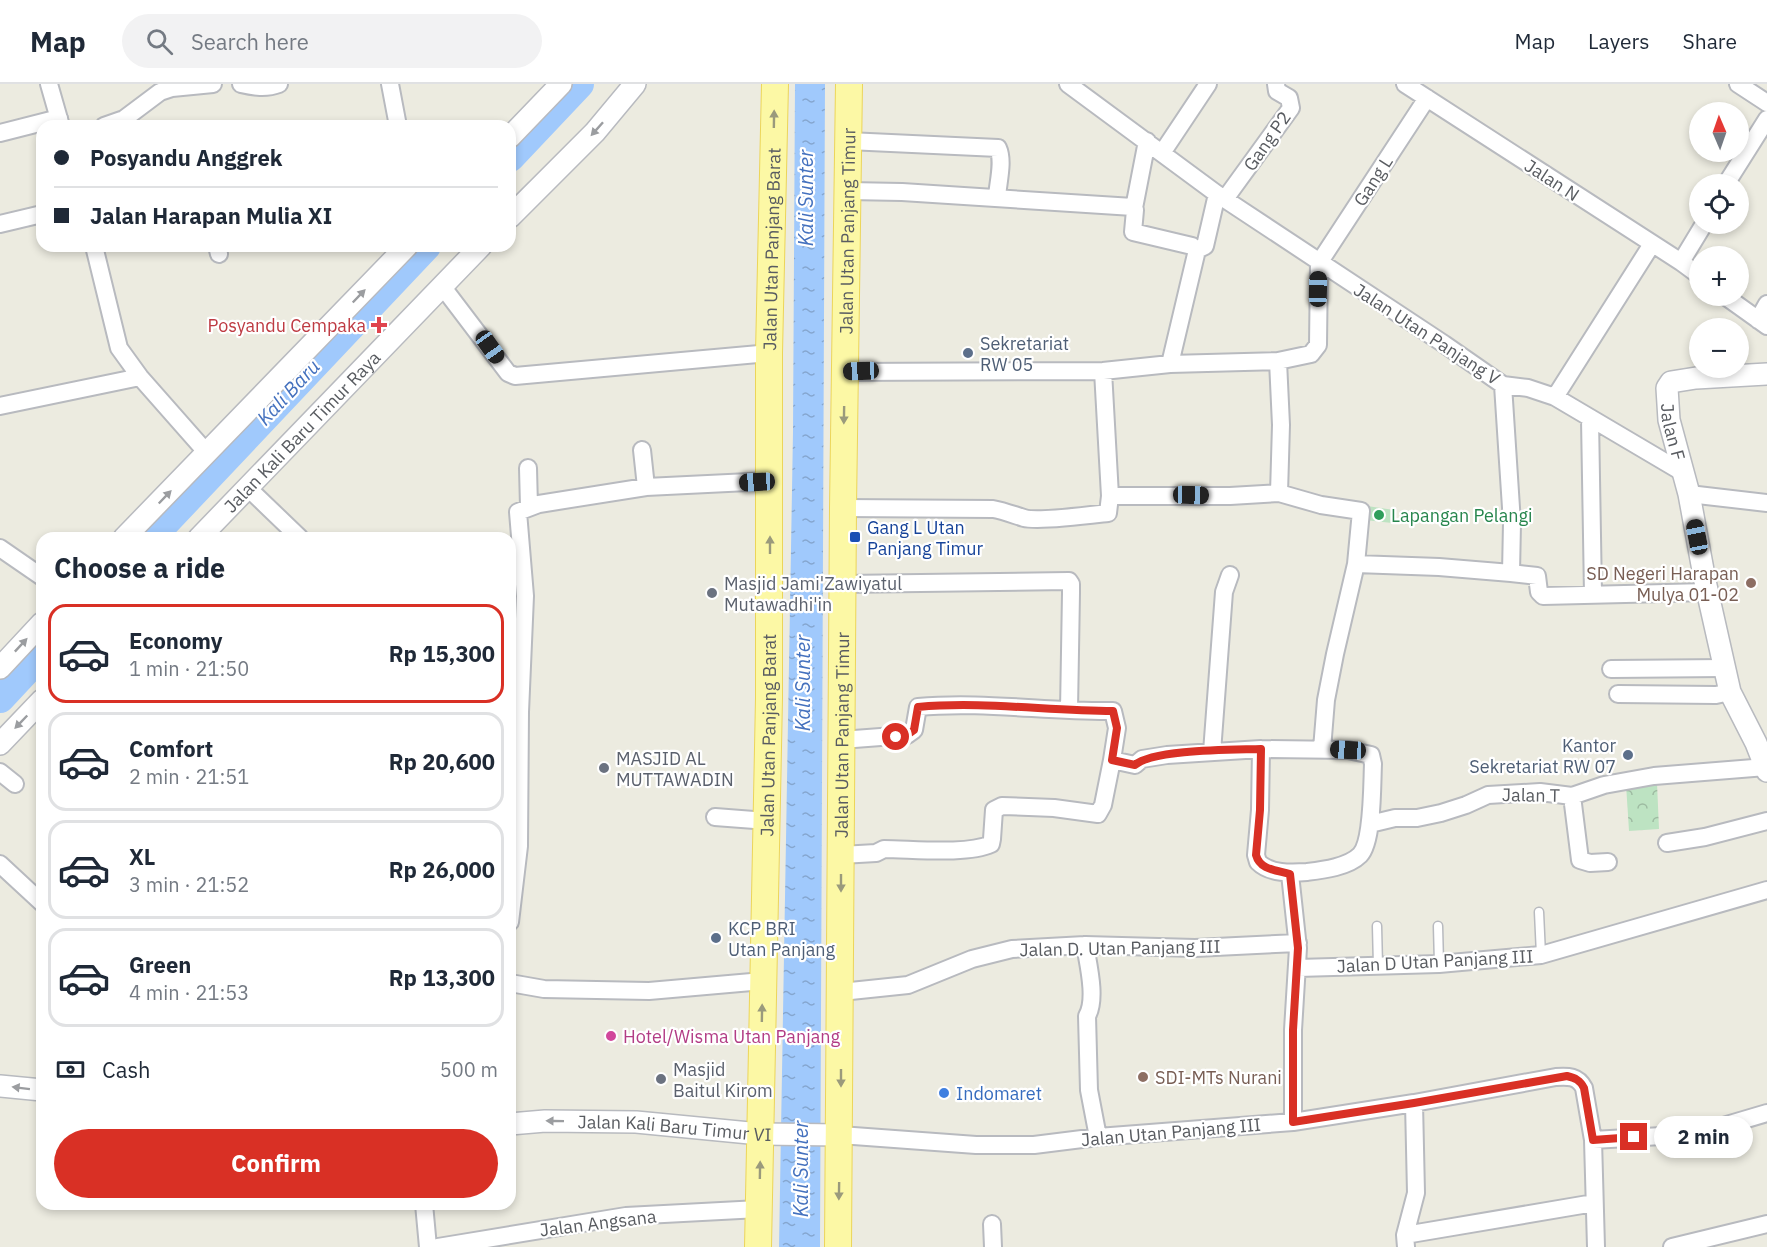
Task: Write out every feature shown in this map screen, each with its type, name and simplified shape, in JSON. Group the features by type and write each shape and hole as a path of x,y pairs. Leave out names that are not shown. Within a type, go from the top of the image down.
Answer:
{"main road":[{"name":"Jalan Utan Panjang Barat","path":"759,1247 759,1209 765,1134 763,981 769,687 769,353 775,84"},
{"name":"Jalan Utan Panjang Timur","path":"838,1247 835,1135 841,993 843,508 849,84"}],"street":[{"path":"49,84 59,120"},
{"path":"121,120 160,92 172,88 213,84"},
{"path":"241,84 253,87 270,87 279,84"},
{"path":"390,84 398,120"},
{"path":"516,131 561,84"},
{"path":"516,211 595,132 635,84"},
{"name":"Jalan Utan Panjang V","path":"1068,84 1221,197 1503,385 1528,388 1555,397 1682,472"},
{"path":"1162,153 1208,84"},
{"name":"Gang P2","path":"1221,197 1291,108 1289,98 1277,91 1276,84"},
{"name":"Jalan N","path":"1405,84 1689,268"},
{"path":"1738,84 1767,103"},
{"name":"Gang L","path":"1319,263 1427,98"},
{"path":"1732,174 1767,119"},
{"path":"0,133 36,126"},
{"path":"848,141 998,148 1000,160 997,197"},
{"path":"1147,141 1134,208 1133,232 1192,246 1197,250"},
{"path":"848,191 997,197 1134,208"},
{"path":"1197,250 1205,246 1221,197"},
{"path":"0,224 36,215"},
{"path":"1681,262 1698,234"},
{"path":"1555,397 1652,244"},
{"path":"1170,364 1197,250"},
{"path":"95,252 119,348 140,377 207,453"},
{"path":"130,532 401,252"},
{"name":"Jalan Kali Baru Timur Raya","path":"205,532 475,252"},
{"path":"845,372 1103,371 1170,364 1278,361 1311,354 1318,345 1319,263"},
{"path":"442,286 508,373 515,376 769,353"},
{"path":"1739,306 1762,323 1767,304"},
{"path":"1278,361 1281,424 1279,493"},
{"path":"843,508 993,509 1013,513 1025,519 1108,513 1110,496 1103,371"},
{"name":"Jalan F","path":"1682,472 1669,420 1667,388 1671,382 1696,378 1767,374"},
{"path":"0,406 140,377"},
{"path":"1503,385 1512,523 1512,573"},
{"path":"1590,419 1593,594"},
{"path":"642,450 646,487"},
{"path":"528,468 529,507"},
{"path":"1682,472 1689,494 1707,592 1730,692 1762,743 1766,769"},
{"path":"516,801 520,712 517,595 518,512 529,507 646,487 769,481"},
{"path":"248,488 294,532"},
{"path":"1110,496 1230,496 1279,493 1321,505 1361,511 1356,564 1326,700 1322,749"},
{"path":"1689,494 1767,503"},
{"path":"0,548 36,572"},
{"path":"1356,564 1439,567 1536,575 1539,579 1539,592 1543,596 1707,592"},
{"path":"1212,752 1224,592 1230,576"},
{"path":"843,584 1069,581 1071,584 1069,710"},
{"path":"0,668 36,629"},
{"path":"1611,669 1725,668"},
{"path":"1618,694 1716,695 1730,692"},
{"path":"841,740 907,735 914,730 918,707 945,705 1113,711 1117,728 1103,805 1098,814 1054,808 1002,806 994,810 992,840 991,844 985,846 962,849 884,849 876,852 842,855"},
{"path":"0,744 36,706"},
{"path":"1112,760 1135,765 1142,759 1261,749 1364,752 1371,755 1373,764 1370,824 1364,851 1358,858 1317,871 1290,874 1262,866 1258,862 1256,855 1260,810 1261,749"},
{"name":"Jalan T","path":"1370,824 1395,818 1417,818 1441,813 1488,795 1540,792 1572,796 1586,790 1654,776 1766,769"},
{"path":"0,772 15,784"},
{"path":"1572,796 1580,860 1590,863 1608,862"},
{"path":"715,817 766,821"},
{"path":"1667,843 1705,837 1767,821"},
{"path":"0,864 36,897"},
{"path":"1290,874 1298,943 1293,1030 1293,1122"},
{"name":"Jalan D Utan Panjang III","path":"1298,968 1439,964 1541,956 1767,890"},
{"name":"Jalan D. Utan Panjang III","path":"841,993 908,985 972,959 1012,949 1085,945 1195,948 1298,943"},
{"path":"1085,945 1091,994 1091,1007 1087,1016 1089,1090 1098,1137"},
{"path":"516,984 544,989 649,991 763,981"},
{"name":"Jalan Utan Panjang III","path":"835,1135 976,1145 1034,1145 1098,1137 1293,1122 1556,1077 1575,1078 1581,1082 1593,1140"},
{"path":"0,1086 36,1089"},
{"path":"1414,1103 1416,1193 1405,1241 1594,1203"},
{"path":"1596,1247 1593,1140 1696,1134 1767,1113"},
{"name":"Jalan Kali Baru Timur VI","path":"516,1123 545,1121 636,1122 765,1134 835,1135"},
{"name":"Jalan Angsana","path":"438,1247 626,1216 759,1209"},
{"path":"425,1210 428,1247"},
{"path":"992,1224 993,1247"},
{"path":"1672,1247 1767,1224"}],"lane":[{"path":"1539,912 1541,956"},
{"path":"1377,926 1378,966"},
{"path":"1438,926 1439,964"}],"green space":[{"name":"Lapangan Pelangi","path":"1367,506 1394,510 1392,523 1365,520"},
{"path":"1657,783 1659,829 1629,831 1626,784"}],"water":[{"name":"Kali Sunter","path":"795,84 825,84 820,1247 779,1247 793,432"}],"waterway":[{"name":"Kali Baru","path":"516,151 579,84"},
{"name":"Kali Baru","path":"156,532 420,252"},
{"name":"Kali Baru","path":"0,698 36,659"}],"place":[{"name":"Posyandu Cempaka","path":"379,325"},
{"name":"Sekretariat RW 05","path":"968,353"},
{"name":"Lapangan Pelangi","path":"1379,515"},
{"name":"Gang L Utan Panjang Timur","path":"855,537"},
{"name":"SD Negeri Harapan Mulya 01-02","path":"1751,583"},
{"name":"Masjid Jami'Zawiyatul Mutawadhi'in","path":"712,593"},
{"name":"Kantor Sekretariat RW 07","path":"1628,755"},
{"name":"MASJID AL MUTTAWADIN","path":"604,768"},
{"name":"KCP BRI Utan Panjang","path":"716,938"},
{"name":"Hotel/Wisma Utan Panjang","path":"611,1036"},
{"name":"SDI-MTs Nurani","path":"1143,1077"},
{"name":"Masjid Baitul Kirom","path":"661,1079"},
{"name":"Indomaret","path":"944,1093"}],"route":[{"path":"896,737 907,735 914,730 918,707 981,705 1113,711 1117,728 1112,760 1135,765 1142,759 1167,755 1261,749 1260,810 1256,855 1262,866 1290,874 1298,948 1293,1030 1293,1122 1567,1076 1581,1082 1584,1088 1593,1140 1634,1137"}]}
